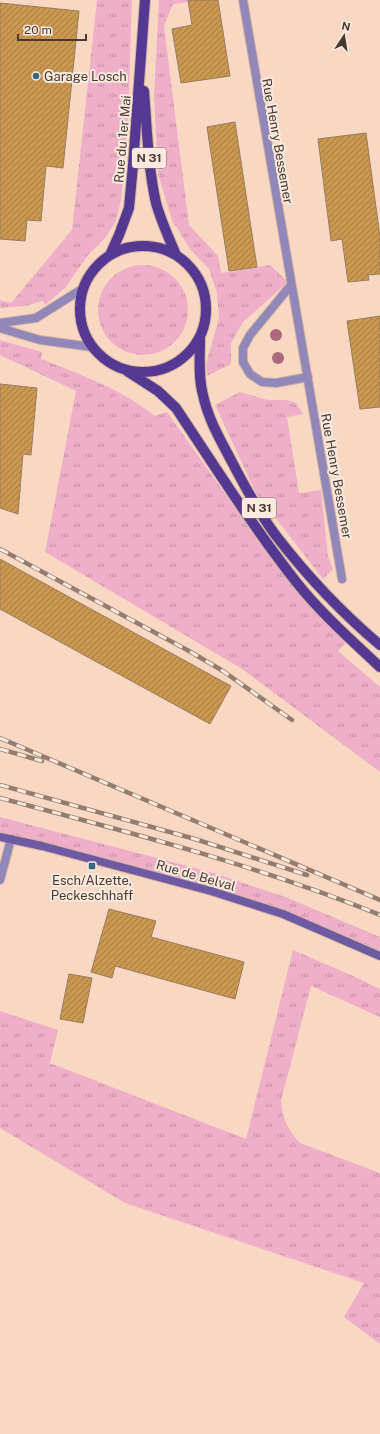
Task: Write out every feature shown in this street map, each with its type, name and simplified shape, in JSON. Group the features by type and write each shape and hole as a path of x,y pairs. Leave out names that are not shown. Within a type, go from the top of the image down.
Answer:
{"main road":[{"name":"N 31","path":"141,57 145,0"},
{"name":"Rue du 1er Mai","path":"141,57 149,164 156,204 166,233 176,255"},
{"name":"Rue du 1er Mai","path":"110,255 129,208 134,165 141,57"},
{"name":"N 31","path":"124,369 142,372 159,370 176,363 190,352 200,338 206,320 206,301 201,283 191,267 176,255 160,248 143,245 126,248 110,255 98,264 82,289 80,319 84,334 92,347 106,360 124,369 158,391 176,408 268,544 298,584 380,667"},
{"name":"N 31","path":"200,338 202,395 215,431 245,487 277,536 315,582 340,609 380,645"},
{"name":"Rue de Belval","path":"0,837 42,846 211,891 283,914 380,956"}],"street":[{"name":"Rue Henry Bessemer","path":"243,0 342,579"},
{"path":"291,285 250,335 243,348 243,362 250,374 262,382 276,383 308,377"},
{"path":"0,324 36,318 82,289"},
{"path":"0,328 40,340 92,347"},
{"path":"0,880 11,839"}],"green space":[{"path":"97,0 132,0 128,118 121,200 116,221 105,238 88,255 65,288 45,305 43,301 25,306 0,308 0,300 11,303 72,230"},
{"path":"159,0 188,0 189,2 173,4 164,26 189,225 218,256 221,273 270,265 288,282 243,322 231,343 231,364 207,376 206,364 219,318 217,293 209,269 190,249 172,220 158,174 154,96"},
{"path":"143,265 160,268 175,278 185,293 188,310 185,327 175,342 160,352 143,355 126,352 111,342 101,327 98,310 101,293 111,278 126,268"},
{"path":"0,340 42,352 41,359 110,388 132,400 155,416 167,412 263,547 295,587 350,638 338,651 380,687 380,772 242,669 45,552 76,391 0,355"},
{"path":"240,392 268,400 287,400 296,403 303,414 287,417 299,493 321,490 328,556 333,569 323,579 256,493 215,405"},
{"path":"0,817 214,873 288,898 380,937 380,956 283,914 0,837"},
{"path":"293,950 380,989 380,1017 311,986 281,1101 286,1124 300,1143 380,1173 380,1344 344,1317 364,1283 125,1203 0,1128 0,1011 58,1030 50,1063 246,1139"}],"building":[{"path":"188,0 218,0 230,76 181,83 172,29 192,25"},
{"name":"Garage Losch","path":"0,3 79,11 63,168 46,166 41,221 27,220 25,241 0,239"},
{"path":"235,122 257,267 229,271 207,127"},
{"path":"366,133 380,237 380,274 368,275 369,280 348,282 342,239 331,241 318,139"},
{"path":"380,316 380,407 360,409 347,321"},
{"path":"0,384 37,388 31,455 23,454 18,514 0,508"},
{"path":"0,559 231,686 210,724 0,609"},
{"path":"109,909 156,921 151,937 244,962 235,999 115,966 112,978 91,972"},
{"path":"69,974 92,978 83,1023 60,1019"}],"railway":[{"path":"0,549 189,651 223,671 292,720"},
{"path":"0,738 380,900"},
{"path":"0,749 42,761"},
{"path":"0,785 195,839 307,875"},
{"path":"0,798 192,850 287,880 380,915"}],"place":[{"name":"Garage Losch","path":"36,76"},
{"name":"Esch/Alzette, Peckeschhaff","path":"92,866"}]}
